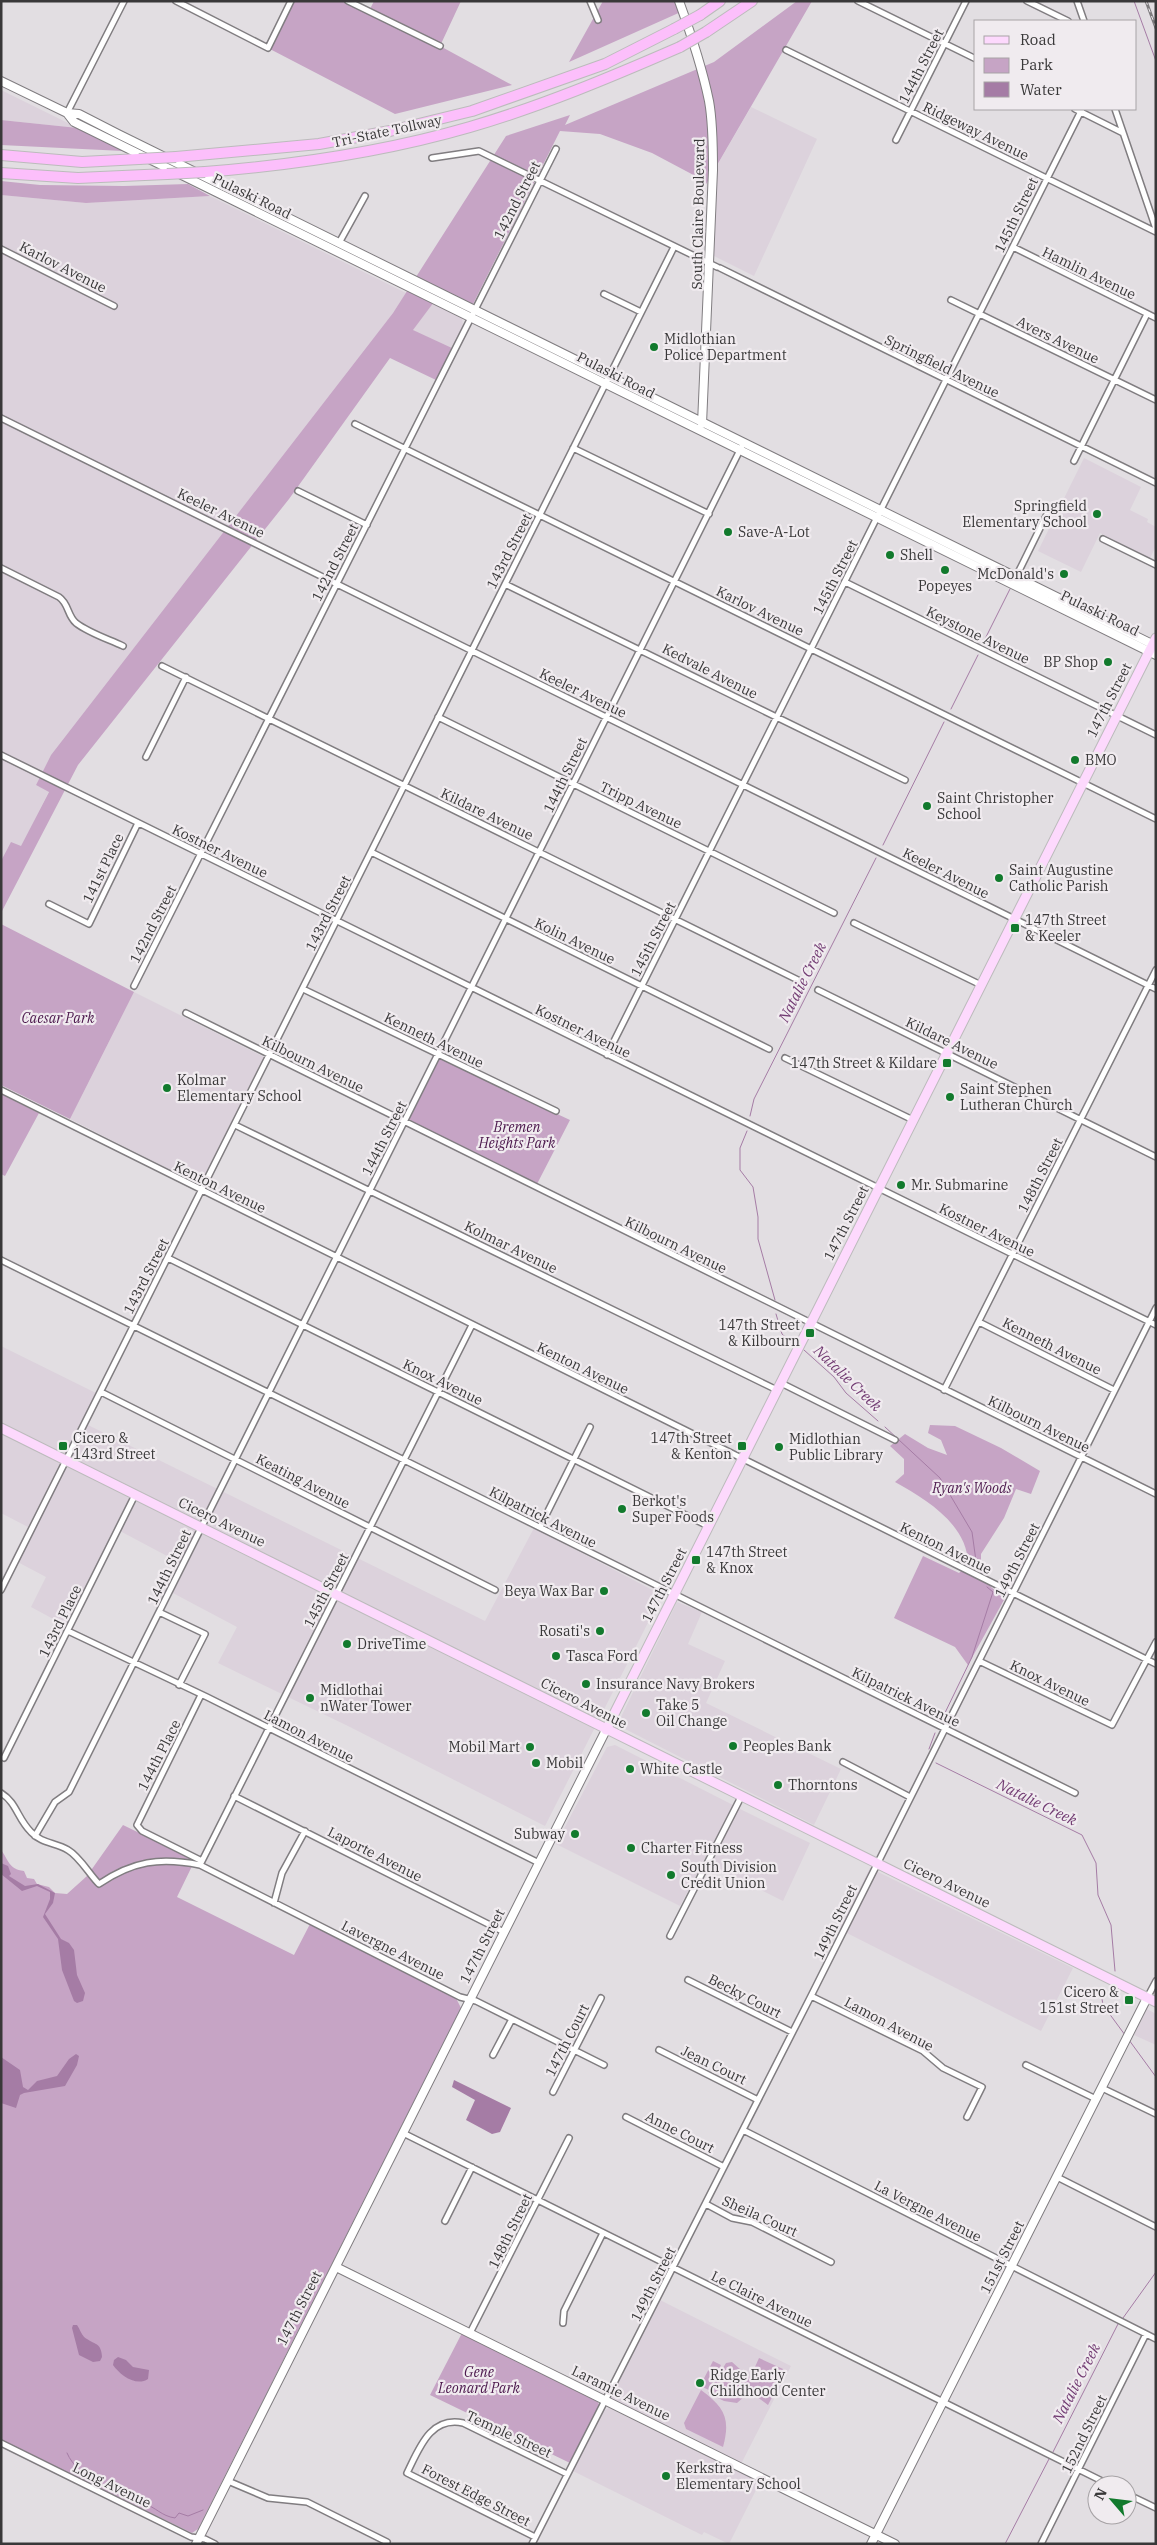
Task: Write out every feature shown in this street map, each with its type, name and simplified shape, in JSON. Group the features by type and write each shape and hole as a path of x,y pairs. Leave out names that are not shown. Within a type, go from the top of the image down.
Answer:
{"highway":[{"name":"Tri-State Tollway","path":"1,156 82,162 176,157 319,144 390,131 472,111 605,64 700,15 720,1"},
{"name":"Tri-State Tollway","path":"1,173 78,178 205,172 316,160 387,147 470,127 604,80 680,47 752,1"}],"main road":[{"name":"South Claire Boulevard","path":"679,1 696,47 710,102 716,266 701,432"},
{"name":"Pulaski Road","path":"1,81 68,113 79,114 474,310 701,432 878,518 1154,647"},
{"name":"Pulaski Road","path":"68,113 74,122 470,318 702,421 882,510 1014,580"},
{"name":"147th Street","path":"198,2541 1014,919 1117,715 1154,647"},
{"name":"Cicero Avenue","path":"1,1428 1151,2000"},
{"name":"151st Street","path":"871,2544 1127,2038 1151,2000"},
{"name":"Laramie Avenue","path":"336,2267 895,2544"}],"street":[{"path":"68,113 124,1"},
{"path":"176,1 268,48 291,1"},
{"path":"348,1 440,46"},
{"path":"590,1 598,20"},
{"path":"858,1 974,58"},
{"name":"144th Street","path":"896,140 966,1"},
{"path":"1027,1 1066,20"},
{"path":"1077,1 1084,20"},
{"name":"Ridgeway Avenue","path":"786,50 1156,231"},
{"path":"1079,110 1123,133"},
{"name":"145th Street","path":"607,1055 980,314 1079,110"},
{"path":"1115,110 1156,231"},
{"name":"142nd Street","path":"134,986 556,148"},
{"name":"Springfield Avenue","path":"432,158 479,151 1156,483"},
{"path":"339,243 365,196"},
{"name":"143rd Street","path":"1,1590 674,247"},
{"name":"Hamlin Avenue","path":"1013,247 1156,318"},
{"name":"Karlov Avenue","path":"1,249 114,306"},
{"path":"604,294 641,312"},
{"name":"Avers Avenue","path":"951,300 1156,400"},
{"path":"1074,461 1147,314"},
{"name":"Keeler Avenue","path":"1,418 1156,989"},
{"name":"Karlov Avenue","path":"355,424 1156,819"},
{"name":"144th Street","path":"35,1836 55,1802 69,1792 744,442"},
{"path":"573,448 709,514"},
{"path":"298,491 367,525"},
{"path":"1014,580 1049,510"},
{"path":"1103,539 1156,565"},
{"path":"1,568 66,601 70,615 76,622 123,646"},
{"name":"Keystone Avenue","path":"845,582 1156,734"},
{"name":"Kedvale Avenue","path":"505,584 905,780"},
{"name":"Kildare Avenue","path":"162,666 802,982"},
{"path":"146,757 186,677"},
{"name":"Tripp Avenue","path":"438,717 834,913"},
{"name":"Kostner Avenue","path":"1,755 1156,1325"},
{"name":"141st Place","path":"49,904 89,924 138,823"},
{"name":"Kolin Avenue","path":"371,852 769,1049"},
{"path":"854,923 981,985"},
{"name":"148th Street","path":"944,1390 1156,970"},
{"name":"Kenneth Avenue","path":"303,988 556,1111"},
{"name":"Kildare Avenue","path":"818,990 1156,1157"},
{"name":"Kilbourn Avenue","path":"186,1013 1156,1494"},
{"path":"785,1058 913,1120"},
{"name":"Kenton Avenue","path":"1,1090 1156,1664"},
{"name":"Kolmar Avenue","path":"235,1125 895,1440"},
{"name":"Knox Avenue","path":"168,1258 708,1526"},
{"name":"Kilpatrick Avenue","path":"1,1260 1075,1793"},
{"name":"149th Street","path":"532,2544 674,2268 1156,1308"},
{"name":"Kenneth Avenue","path":"979,1322 1114,1390"},
{"name":"145th Street","path":"201,1863 472,1325"},
{"name":"Keating Avenue","path":"101,1392 495,1590"},
{"path":"540,1527 590,1427"},
{"name":"143rd Place","path":"4,1758 135,1495"},
{"path":"159,1612 205,1634 179,1685"},
{"name":"Lamon Avenue","path":"68,1631 269,1728 539,1863"},
{"path":"1147,1660 1156,1642"},
{"name":"Knox Avenue","path":"979,1660 1112,1725 1147,1660"},
{"name":"144th Place","path":"137,1825 201,1695"},
{"path":"843,1762 910,1797"},
{"path":"1,1793 14,1803 20,1820 35,1836 42,1842 69,1850 99,1884 134,1866 154,1861 172,1860 201,1863"},
{"name":"Laporte Avenue","path":"234,1796 504,1932"},
{"path":"670,1936 741,1797"},
{"name":"Lavergne Avenue","path":"137,1825 142,1831 274,1903 460,1997 512,2018 604,2065"},
{"path":"274,1903 282,1873 305,1831"},
{"name":"Becky Court","path":"688,1980 792,2032"},
{"name":"151st Street","path":"1151,2000 1156,1981"},
{"name":"Lamon Avenue","path":"811,1996 924,2051 943,2068 982,2087 967,2117"},
{"name":"147th Court","path":"553,2092 601,1998"},
{"path":"493,2055 512,2018"},
{"name":"Jean Court","path":"659,2050 758,2100"},
{"path":"1026,2065 1096,2099"},
{"path":"1102,2088 1156,2114"},
{"name":"Anne Court","path":"626,2117 724,2167"},
{"name":"La Vergne Avenue","path":"743,2130 1156,2339"},
{"name":"Le Claire Avenue","path":"403,2133 1090,2475"},
{"name":"148th Street","path":"470,2333 569,2138"},
{"path":"445,2221 472,2167"},
{"path":"1057,2177 1156,2227"},
{"name":"Sheila Court","path":"706,2204 732,2218 752,2222 831,2262"},
{"path":"563,2323 564,2311 603,2233"},
{"name":"152nd Street","path":"1042,2544 1146,2334"},
{"name":"Temple Street","path":"407,2473 428,2434 445,2422 458,2422 567,2474"},
{"name":"Long Avenue","path":"1,2443 198,2541 215,2544"},
{"name":"Forest Edge Street","path":"407,2473 535,2537"},
{"path":"228,2481 268,2498 306,2502 387,2542"},
{"path":"1137,2499 1156,2508"}],"shaded area":[{"path":"1,90 78,128 1,120"},
{"path":"751,107 817,139 754,276 712,255 715,169"},
{"path":"1,195 86,203 210,196 406,293 393,313 51,755 36,785 49,791 21,847 1,861"},
{"path":"433,303 462,318 463,326 452,348 412,330"},
{"name":"Springfield Elementary School","path":"1084,458 1141,487 1130,510 1148,519 1147,522 1156,527 1156,546 1150,558 1100,533 1081,572 1038,551"},
{"name":"Kolmar Elementary School","path":"134,992 264,1057 200,1185 70,1119"},
{"path":"1,1346 102,1396 88,1425 485,1621 534,1528 662,1595 545,1826 348,1726 218,1663 237,1627 171,1592 184,1565 120,1531 70,1628 31,1607 46,1577 12,1559 28,1527 1,1513"},
{"path":"677,1602 702,1612 688,1644 725,1661 706,1703 841,1769 814,1825 625,1729 621,1717"},
{"path":"615,1745 733,1805 680,1906 556,1844 607,1747"},
{"path":"738,1808 810,1843 783,1901 709,1864"},
{"path":"870,1868 1073,1968 1041,2031 839,1929"},
{"path":"1147,2009 1156,2014 1156,2045 1134,2035"},
{"name":"Ridge Early Childhood Center","path":"660,2300 791,2366 741,2464 610,2399"},
{"name":"Kerkstra Elementary School","path":"609,2408 760,2482 729,2544 704,2532 702,2535 573,2471 603,2411"}],"green space":[{"path":"291,1 348,1 369,11 374,1 461,1 440,46 512,85 395,114 268,48"},
{"path":"603,1 679,1 683,11 569,62"},
{"path":"797,1 812,1 698,198 701,179 652,153 600,134 560,131 473,304 443,290 413,330 452,348 436,380 390,358 289,499 78,765 1,913 1,861 11,842 21,846 49,792 36,785 51,755 393,313 506,136 570,115 565,125 714,62"},
{"path":"1,120 78,128 123,151 1,145"},
{"path":"1,181 40,185 124,186 188,184 210,196 86,203 1,195"},
{"name":"Caesar Park","path":"1,924 134,992 70,1119 1,1085"},
{"name":"Bremen Heights Park","path":"438,1058 570,1120 537,1184 407,1121"},
{"path":"1,1094 39,1113 5,1176 1,1174"},
{"name":"Ryan's Woods","path":"930,1425 955,1426 1001,1448 1040,1471 1031,1494 1016,1489 1004,1518 981,1554 981,1562 991,1587 1005,1598 968,1665 955,1647 894,1618 923,1556 959,1573 968,1564 966,1550 961,1537 953,1525 932,1505 895,1482 904,1474 904,1459 890,1446 905,1434 928,1448 947,1455 941,1440 928,1433"},
{"path":"123,1825 195,1860 177,1897 294,1955 310,1924 455,1996 461,2008 198,2529 192,2533 1,2440 1,1850 10,1864 24,1871 27,1878 34,1879 37,1884 49,1887 55,1893 67,1894 87,1876"},
{"name":"Gene Leonard Park","path":"462,2333 598,2402 600,2407 570,2463 430,2395"},
{"path":"759,2358 783,2369 784,2374 768,2405 753,2394 752,2390 737,2403 724,2401 708,2393 726,2363 732,2362 750,2378"},
{"path":"713,2361 721,2365 709,2390 700,2386"},
{"path":"701,2390 715,2402 724,2414 726,2428 723,2447 686,2429 684,2423"}],"water":[{"path":"1,1863 8,1866 11,1874 9,1876 25,1886 38,1884 55,1893 53,1903 45,1914 61,1939 69,1943 74,1950 77,1975 85,1993 83,2001 77,2003 74,2001 62,1970 58,1939 43,1917 50,1899 50,1892 37,1886 22,1891 1,1874"},
{"path":"76,2054 79,2056 77,2065 65,2086 24,2093 20,2095 16,2108 1,2103 1,2057 20,2070 23,2087 28,2090 37,2081 57,2076 69,2059"},
{"path":"454,2080 511,2108 500,2132 492,2134 466,2120 475,2100 452,2087"},
{"path":"73,2325 77,2325 85,2338 98,2345 102,2357 100,2361 93,2362 79,2355 72,2328"},
{"path":"118,2357 126,2360 133,2367 149,2370 148,2379 138,2382 124,2376 113,2365 114,2360"}],"waterway":[{"path":"1134,1 1156,61"},
{"name":"Natalie Creek","path":"984,641 1010,589"},
{"name":"Natalie Creek","path":"951,709 978,655"},
{"name":"Natalie Creek","path":"883,845 944,722"},
{"name":"Natalie Creek","path":"750,1116 754,1099 876,858"},
{"name":"Natalie Creek","path":"747,1131 740,1148 740,1170 753,1187 758,1217 758,1239 775,1300"},
{"name":"Natalie Creek","path":"776,1314 782,1334 792,1343"},
{"name":"Natalie Creek","path":"804,1350 834,1377 846,1393 878,1421"},
{"name":"Natalie Creek","path":"885,1427 940,1478 972,1532 976,1561"},
{"name":"Natalie Creek","path":"942,1719 972,1657 993,1592 987,1587"},
{"name":"Natalie Creek","path":"929,1749 935,1733"},
{"name":"Natalie Creek","path":"936,1763 1082,1835 1096,1863 1098,1895 1111,1925 1115,1971"},
{"name":"Natalie Creek","path":"1106,1992 1102,1999 1103,2005 1125,2035"},
{"name":"Natalie Creek","path":"1129,2040 1156,2077"},
{"name":"Natalie Creek","path":"1123,2318 1156,2272"},
{"name":"Natalie Creek","path":"1053,2452 1118,2324"},
{"path":"67,2453 80,2471 101,2485 123,2496 148,2505 166,2515 175,2518 179,2513 188,2516 203,2510"},
{"name":"Natalie Creek","path":"1005,2544 1049,2459"}],"railway":[{"path":"1146,1 1156,28"}],"place":[{"name":"Midlothian Police Department","path":"654,347"},
{"name":"Springfield Elementary School","path":"1097,514"},
{"name":"Save-A-Lot","path":"728,532"},
{"name":"Shell","path":"890,555"},
{"name":"Popeyes","path":"945,570"},
{"name":"McDonald's","path":"1064,574"},
{"name":"BP Shop","path":"1108,662"},
{"name":"BMO","path":"1075,760"},
{"name":"Saint Christopher School","path":"927,806"},
{"name":"Saint Augustine Catholic Parish","path":"999,878"},
{"name":"147th Street & Keeler","path":"1015,928"},
{"name":"147th Street & Kildare","path":"947,1063"},
{"name":"Kolmar Elementary School","path":"167,1088"},
{"name":"Saint Stephen Lutheran Church","path":"950,1097"},
{"name":"Mr. Submarine","path":"901,1185"},
{"name":"147th Street & Kilbourn","path":"810,1333"},
{"name":"Cicero & 143rd Street","path":"63,1446"},
{"name":"147th Street & Kenton","path":"742,1446"},
{"name":"Midlothian Public Library","path":"779,1447"},
{"name":"Berkot's Super Foods","path":"622,1509"},
{"name":"147th Street & Knox","path":"696,1560"},
{"name":"Beya Wax Bar","path":"604,1591"},
{"name":"Rosati's","path":"600,1631"},
{"name":"DriveTime","path":"347,1644"},
{"name":"Tasca Ford","path":"556,1656"},
{"name":"Insurance Navy Brokers","path":"586,1684"},
{"name":"Midlothai nWater Tower","path":"310,1698"},
{"name":"Take 5 Oil Change","path":"646,1713"},
{"name":"Peoples Bank","path":"733,1746"},
{"name":"Mobil Mart","path":"530,1747"},
{"name":"Mobil","path":"536,1763"},
{"name":"White Castle","path":"630,1769"},
{"name":"Thorntons","path":"778,1785"},
{"name":"Subway","path":"575,1834"},
{"name":"Charter Fitness","path":"631,1848"},
{"name":"South Division Credit Union","path":"671,1875"},
{"name":"Cicero & 151st Street","path":"1129,2000"},
{"name":"Ridge Early Childhood Center","path":"700,2383"},
{"name":"Kerkstra Elementary School","path":"666,2476"}]}
